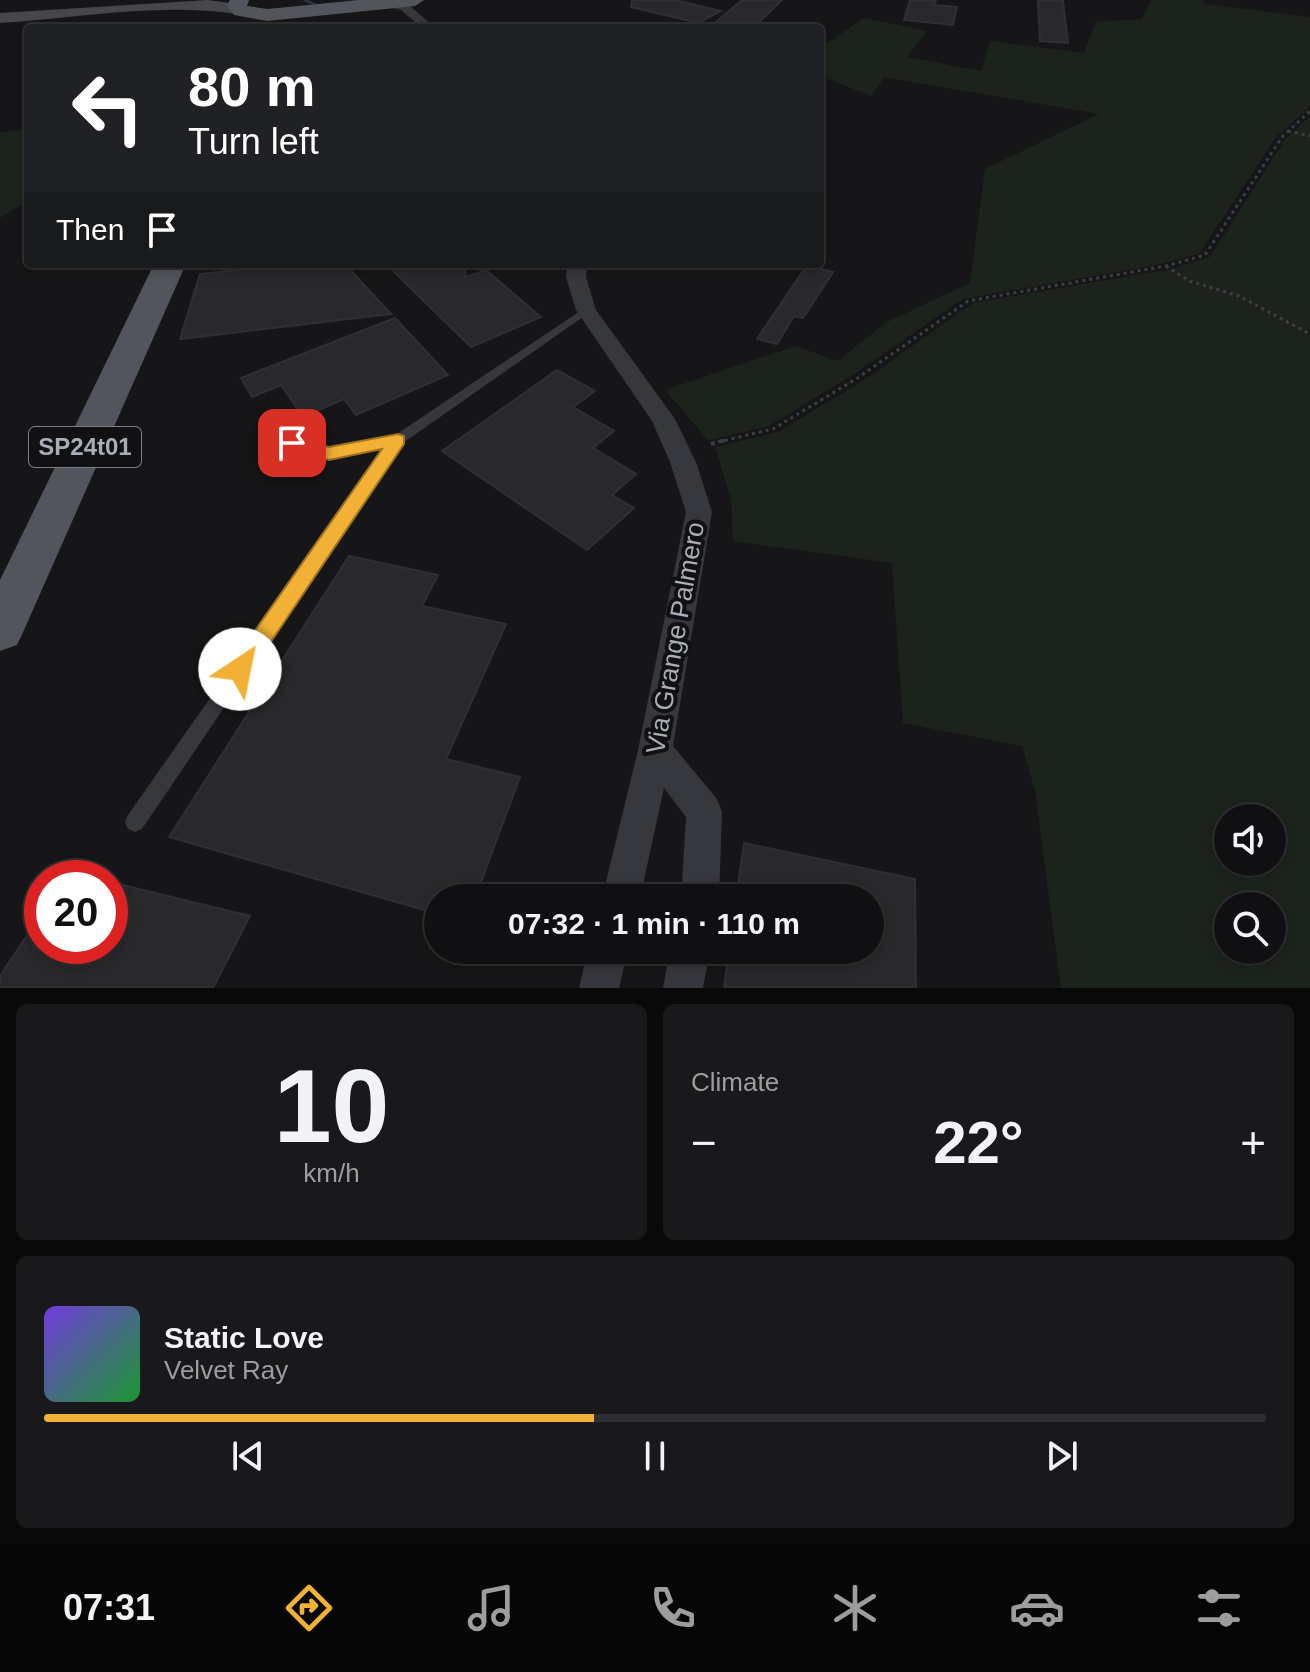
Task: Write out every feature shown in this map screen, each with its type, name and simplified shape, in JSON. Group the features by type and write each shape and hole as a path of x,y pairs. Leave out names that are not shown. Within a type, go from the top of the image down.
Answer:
{"main road":[{"path":"0,18 214,0"},
{"path":"165,6 238,4 292,24"},
{"path":"267,15 414,4"},
{"path":"306,24 315,17 337,9"},
{"name":"SP24t01","path":"0,630 168,268"}],"street":[{"path":"414,4 426,24"},
{"name":"Via Grange Palmero","path":"577,268 576,277 586,310 663,419 683,462 699,512 655,750 624,884"},
{"path":"655,750 704,812 701,884"},
{"path":"599,988 605,964"},
{"path":"683,988 687,964"}],"lane":[{"path":"135,822 398,440 586,310"},
{"path":"292,443 329,454 398,440"}],"path":[{"path":"711,444 773,429 856,379 968,301 1166,266 1205,255 1288,131 1310,111"},
{"path":"1288,131 1310,136"},
{"path":"1166,266 1189,281 1239,296 1310,334"}],"shaded area":[{"path":"1151,0 1202,0 1206,4 1310,17 1310,107 1277,136 1199,254 1161,264 963,299 851,376 769,426 708,440 665,390 796,346 837,361 887,322 970,283 985,169 1099,114 884,77 872,96 824,78 824,45 864,18 927,31 907,57 981,71 990,41 1084,53 1096,22 1142,19"},
{"path":"1310,116 1310,988 1061,988 1035,791 1022,746 903,723 892,563 733,541 731,499 715,447 778,432 861,382 973,303 1171,269 1210,257 1286,138"},
{"path":"24,129 24,203 0,218 0,132"}],"building":[{"path":"632,0 675,0 721,11 698,23 631,7"},
{"path":"742,0 782,0 757,24 714,24"},
{"path":"910,0 936,0 934,5 957,7 953,25 904,20"},
{"path":"1038,0 1063,1 1068,43 1040,41"},
{"path":"256,268 349,268 391,314 180,339 200,274"},
{"path":"390,268 465,268 466,277 486,270 541,317 471,347"},
{"path":"805,268 833,272 803,318 794,316 777,344 757,339"},
{"path":"395,318 448,375 356,415 344,399 303,417 281,385 252,397 241,378"},
{"path":"557,370 595,391 573,407 614,431 593,448 636,474 612,495 634,508 587,550 442,451"},
{"path":"349,556 438,575 422,606 506,624 446,759 520,777 480,884 424,884 424,910 169,837"},
{"path":"744,843 915,879 916,988 724,988 727,964 884,964 884,884 738,884"},
{"path":"128,886 250,916 213,988 0,988 0,976 24,940 24,964 128,964"}],"waterway":[{"path":"305,0 318,6"}],"route":[{"path":"240,669 398,440 329,454 292,443"}]}
